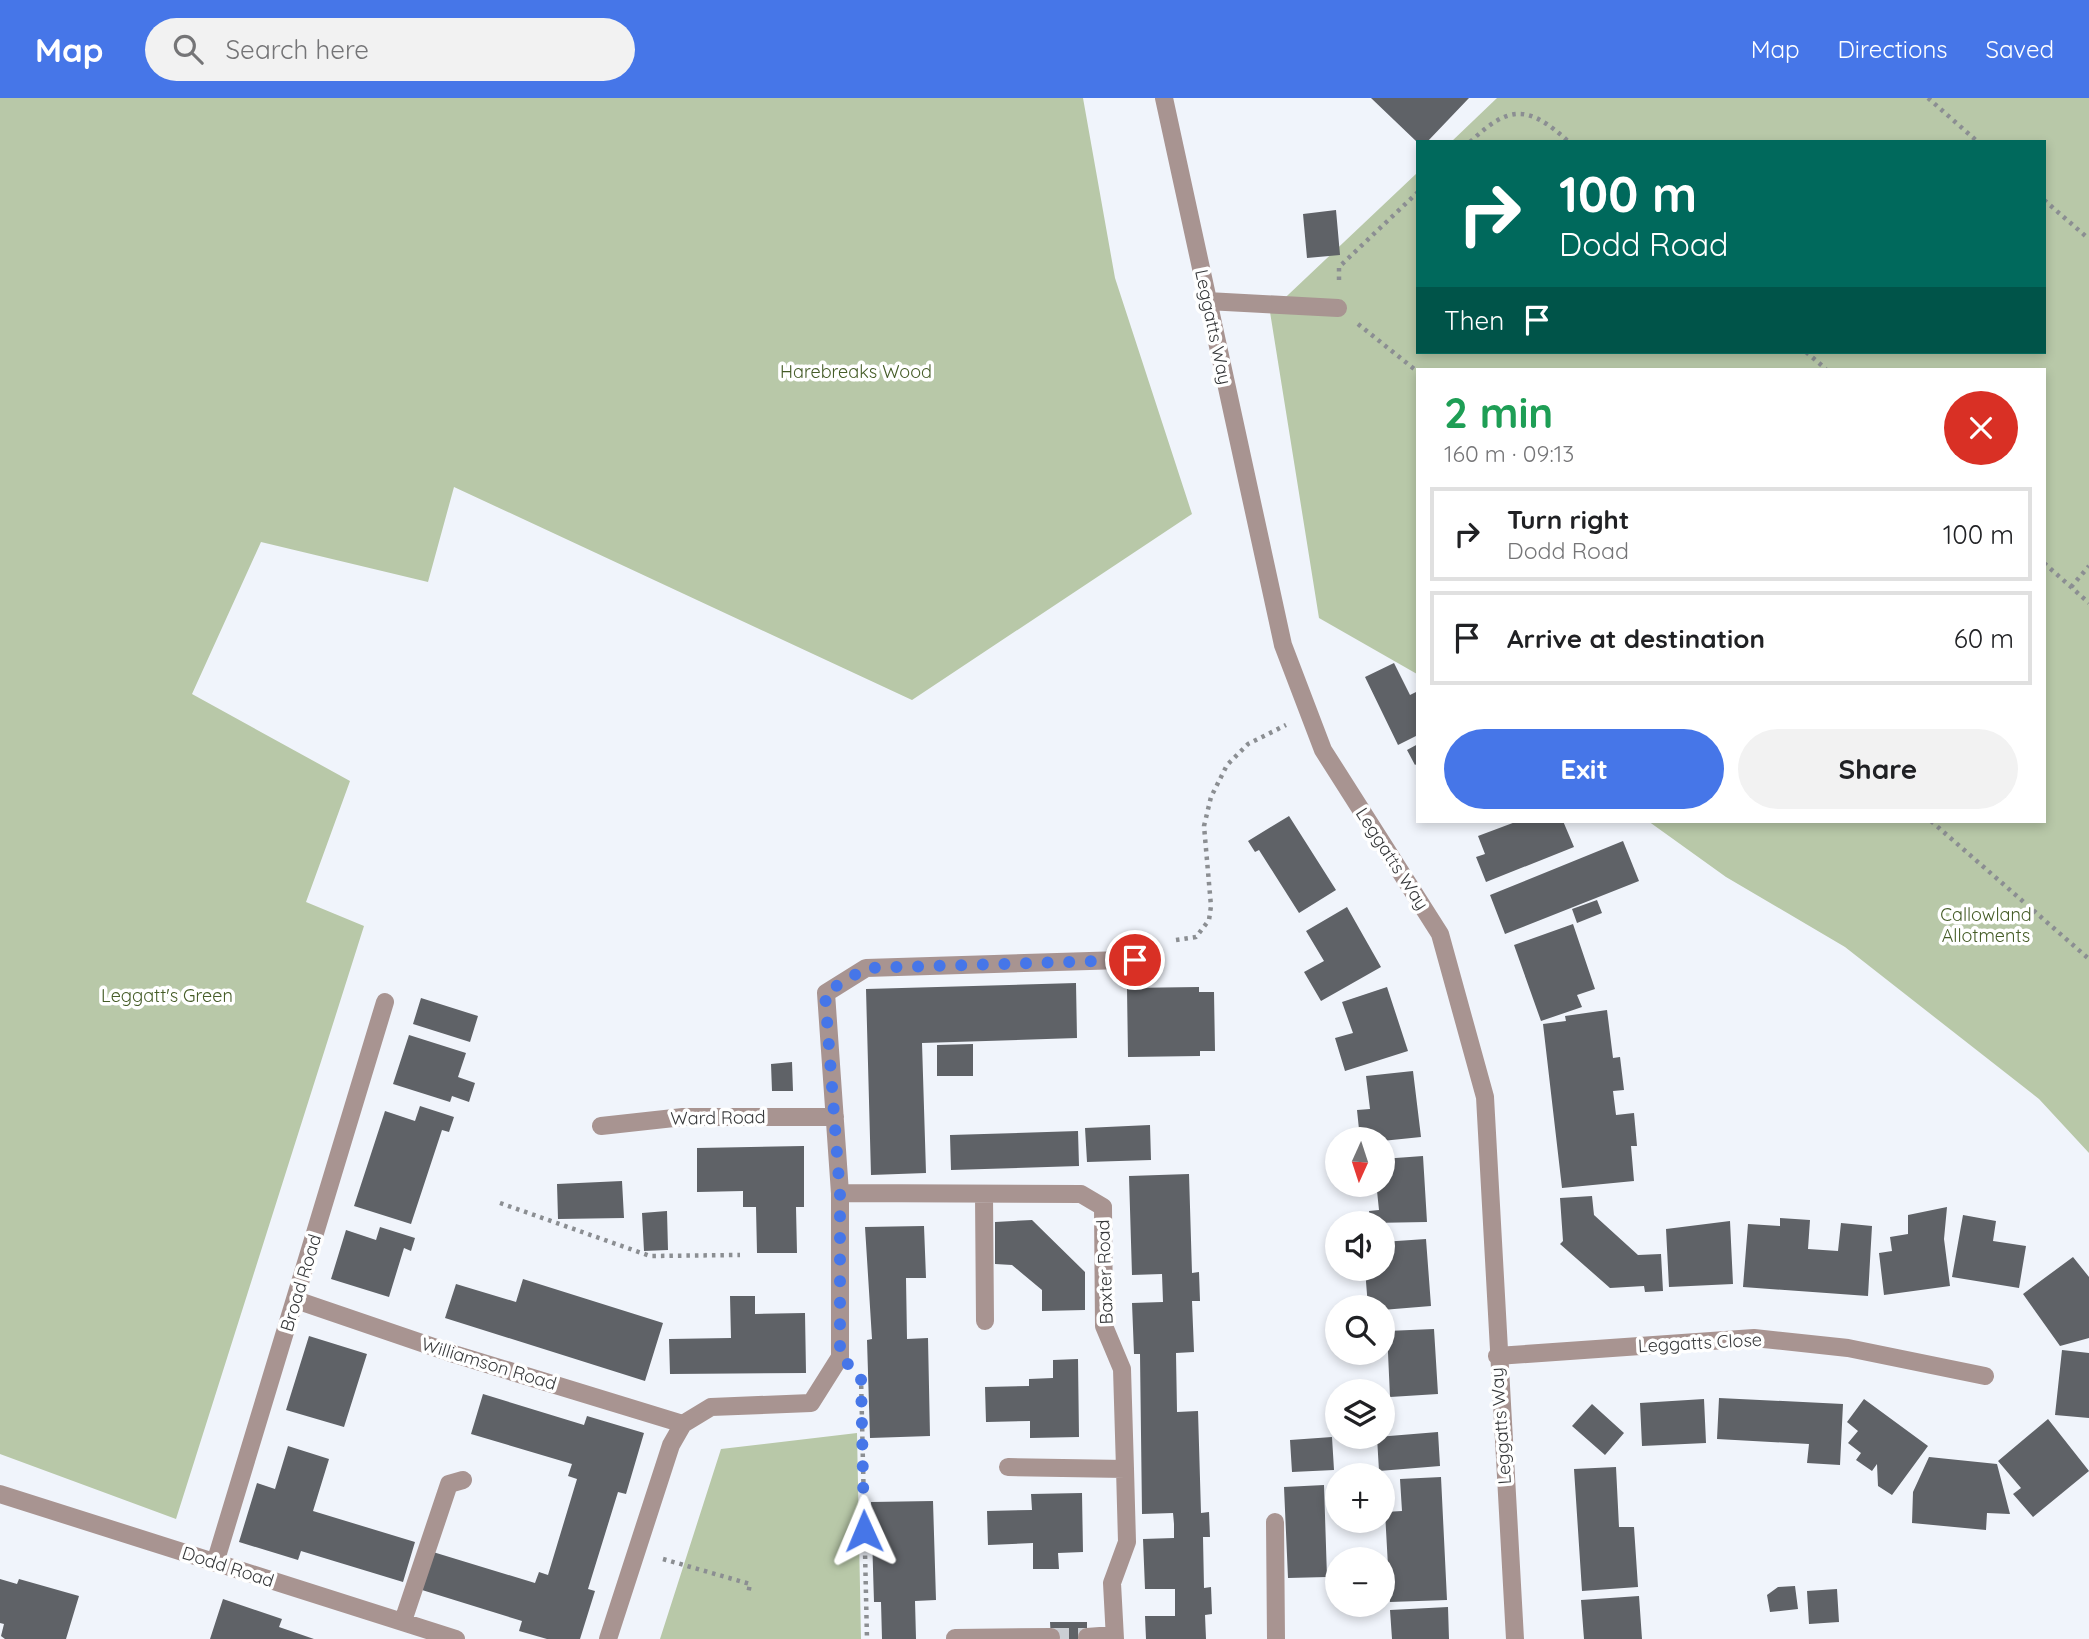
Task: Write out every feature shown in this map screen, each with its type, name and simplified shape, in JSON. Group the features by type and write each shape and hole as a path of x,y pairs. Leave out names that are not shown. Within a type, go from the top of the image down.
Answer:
{"street":[{"name":"Leggatts Way","path":"1164,98 1283,645 1323,750 1440,934 1485,1097 1497,1356 1515,1639"},
{"path":"1207,302 1338,308"},
{"path":"608,1639 671,1445 683,1423 711,1407 811,1403 840,1357 840,1194 825,993 866,968 1155,959"},
{"name":"Broad Road","path":"215,1563 385,1002"},
{"name":"Ward Road","path":"601,1126 683,1118 835,1117"},
{"name":"Baxter Road","path":"840,1194 1080,1194 1103,1207 1104,1326 1122,1369 1127,1542 1112,1583 1114,1637"},
{"path":"984,1195 985,1321"},
{"name":"Williamson Road","path":"296,1300 454,1354 683,1423"},
{"name":"Leggatts Close","path":"1497,1356 1754,1338 1848,1349 1985,1376"},
{"path":"1008,1467 1125,1469"},
{"path":"403,1621 449,1484 463,1480"},
{"name":"Dodd Road","path":"0,1494 456,1639"},
{"path":"1275,1522 1276,1639"},
{"path":"955,1638 1051,1637"},
{"path":"1087,1637 1114,1637"}],"path":[{"path":"1928,98 1976,140"},
{"path":"1472,140 1491,122 1514,114 1535,115 1566,140"},
{"path":"1416,194 1339,267 1338,308 1416,370"},
{"path":"2046,202 2089,239"},
{"path":"1808,354 1825,368"},
{"path":"2046,565 2089,603"},
{"path":"2071,587 2089,566"},
{"path":"1155,959 1172,941 1196,937 1209,920 1211,906 1204,826 1211,797 1227,765 1248,744 1309,714"},
{"path":"1933,823 2089,959"},
{"path":"500,1203 650,1256 740,1255"},
{"path":"690,1247 690,1255"},
{"path":"840,1357 861,1376 867,1639"},
{"path":"636,1551 750,1584 748,1594"}],"green space":[{"name":"Harebreaks Wood","path":"0,98 1083,98 1115,278 1192,514 912,700 454,487 428,582 261,542 192,694 350,781 306,902 364,926 176,1519 0,1454"},
{"name":"Callowland Allotments","path":"1497,98 2089,98 2089,1153 2039,1099 1845,947 1726,877 1651,823 2046,823 2046,368 1416,368 1416,673 1319,618 1270,312 1416,174 1416,354 2046,354 2046,140 1453,140"},
{"path":"857,1433 861,1639 660,1639 721,1449"}],"building":[{"path":"1371,98 1469,98 1429,140 1416,141"},
{"path":"1336,210 1340,255 1307,258 1303,214"},
{"path":"1394,663 1410,695 1416,692 1416,736 1398,745 1365,677"},
{"path":"1416,745 1415,765 1407,750"},
{"path":"1289,816 1336,890 1299,913 1259,850 1255,852 1248,841"},
{"path":"1513,823 1564,823 1574,847 1486,882 1476,857 1485,854 1478,836"},
{"path":"1623,841 1639,881 1505,934 1490,895"},
{"path":"1597,900 1602,913 1577,923 1572,909"},
{"path":"1347,907 1381,967 1321,1001 1304,972 1324,961 1306,931"},
{"path":"1573,924 1595,989 1577,995 1582,1007 1541,1021 1514,945"},
{"path":"1076,983 1077,1038 922,1043 926,1173 871,1175 866,989"},
{"path":"1199,987 1199,992 1214,992 1215,1051 1200,1051 1200,1056 1128,1057 1127,988"},
{"path":"1387,987 1408,1051 1345,1071 1335,1038 1353,1033 1342,1002"},
{"path":"421,998 478,1016 470,1042 413,1024"},
{"path":"1607,1010 1613,1058 1620,1057 1624,1090 1613,1091 1616,1115 1634,1113 1637,1146 1631,1146 1634,1181 1562,1188 1543,1024 1566,1021 1565,1016"},
{"path":"409,1035 466,1053 458,1077 475,1083 469,1102 452,1096 450,1102 393,1084"},
{"path":"973,1044 973,1076 937,1076 937,1045"},
{"path":"792,1062 793,1091 772,1091 771,1064"},
{"path":"1413,1071 1421,1137 1395,1140 1395,1127 1359,1127 1357,1110 1370,1109 1366,1076"},
{"path":"420,1106 454,1117 449,1132 442,1130 411,1224 354,1206 385,1111 415,1121"},
{"path":"1150,1125 1151,1160 1087,1162 1085,1128"},
{"path":"1078,1131 1079,1166 951,1170 950,1135"},
{"path":"804,1146 804,1207 796,1207 797,1253 757,1253 756,1207 743,1207 743,1191 697,1192 697,1148"},
{"path":"1423,1156 1427,1222 1395,1223 1395,1211 1369,1211 1379,1210 1378,1197 1395,1197 1395,1158"},
{"path":"1189,1174 1192,1273 1199,1272 1200,1301 1192,1301 1194,1352 1176,1353 1177,1412 1198,1411 1201,1513 1209,1512 1210,1537 1203,1537 1204,1588 1211,1587 1212,1614 1205,1615 1206,1639 1146,1639 1145,1616 1175,1616 1175,1589 1145,1589 1143,1539 1174,1538 1174,1524 1173,1513 1142,1514 1140,1354 1134,1354 1132,1303 1163,1302 1162,1274 1132,1275 1129,1176"},
{"path":"622,1181 624,1218 558,1219 557,1184"},
{"path":"1592,1196 1594,1215 1638,1255 1661,1254 1663,1291 1645,1292 1644,1286 1610,1288 1560,1244 1563,1241 1560,1198"},
{"path":"1947,1207 1944,1239 1950,1286 1884,1295 1879,1253 1892,1251 1890,1237 1908,1234 1908,1215"},
{"path":"667,1211 668,1250 644,1251 642,1213"},
{"path":"1963,1215 1996,1221 1993,1241 2026,1246 2019,1288 1952,1277"},
{"path":"1780,1218 1810,1220 1808,1249 1838,1251 1841,1223 1872,1226 1868,1296 1743,1287 1748,1224 1780,1226"},
{"path":"1032,1220 1085,1272 1085,1310 1042,1311 1042,1290 1012,1265 995,1264 995,1222"},
{"path":"1730,1221 1733,1284 1669,1287 1666,1229"},
{"path":"924,1226 926,1278 906,1278 907,1339 928,1338 930,1436 870,1438 867,1340 872,1339 865,1227"},
{"path":"380,1227 415,1238 411,1251 404,1248 389,1297 331,1279 346,1230 376,1240"},
{"path":"1426,1239 1431,1306 1395,1309 1395,1295 1367,1295 1366,1281 1395,1281 1395,1241"},
{"path":"2073,1257 2089,1277 2089,1338 2060,1346 2023,1294"},
{"path":"523,1279 663,1323 645,1381 445,1318 456,1284 516,1302"},
{"path":"730,1296 755,1296 755,1314 805,1313 806,1373 670,1374 669,1339 731,1338"},
{"path":"1434,1329 1438,1394 1395,1397 1395,1379 1389,1379 1389,1365 1395,1365 1395,1331"},
{"path":"309,1336 367,1354 344,1427 286,1410"},
{"path":"2062,1350 2089,1353 2089,1418 2055,1415"},
{"path":"1078,1359 1079,1437 1030,1438 1030,1421 986,1422 985,1387 1029,1386 1029,1379 1053,1378 1053,1360"},
{"path":"483,1394 584,1425 587,1416 644,1433 626,1494 618,1492 588,1589 595,1591 580,1639 547,1639 519,1631 522,1621 422,1590 433,1552 535,1583 539,1572 548,1575 577,1479 568,1476 572,1464 471,1434"},
{"path":"1719,1398 1843,1404 1840,1465 1807,1463 1809,1444 1717,1439"},
{"path":"1704,1399 1706,1443 1642,1446 1640,1403"},
{"path":"1864,1399 1928,1446 1892,1495 1878,1486 1877,1464 1872,1471 1856,1460 1861,1453 1848,1443 1858,1431 1847,1422"},
{"path":"1592,1404 1624,1433 1605,1455 1572,1426"},
{"path":"2048,1419 2089,1471 2033,1517 2013,1494 2021,1488 1998,1461"},
{"path":"1438,1432 1440,1466 1395,1470 1395,1463 1379,1463 1378,1449 1395,1449 1395,1436"},
{"path":"1325,1438 1325,1449 1333,1449 1334,1463 1325,1463 1325,1470 1292,1472 1290,1440"},
{"path":"288,1446 329,1459 313,1511 415,1542 403,1582 301,1551 298,1560 239,1542 257,1483 275,1489"},
{"path":"1929,1457 1997,1464 2010,1514 1987,1513 1986,1530 1912,1523 1913,1492"},
{"path":"1616,1467 1619,1527 1634,1527 1638,1587 1582,1591 1574,1469"},
{"path":"1441,1477 1447,1600 1395,1602 1395,1547 1387,1547 1386,1533 1395,1533 1395,1511 1402,1511 1400,1479"},
{"path":"1324,1485 1325,1577 1288,1578 1284,1487"},
{"path":"1082,1493 1083,1552 1058,1553 1059,1569 1033,1569 1033,1543 988,1545 987,1511 1032,1510 1031,1494"},
{"path":"933,1501 936,1600 915,1601 916,1639 882,1639 881,1602 874,1602 871,1502"},
{"path":"0,1579 17,1584 19,1579 79,1596 66,1639 5,1639 1,1636 4,1624 0,1623"},
{"path":"1795,1586 1798,1609 1770,1612 1767,1595 1778,1587"},
{"path":"1837,1589 1839,1622 1809,1624 1807,1591"},
{"path":"1639,1596 1642,1639 1584,1639 1581,1600"},
{"path":"223,1599 282,1619 279,1627 314,1639 210,1639"},
{"path":"1448,1607 1449,1639 1392,1639 1390,1617 1395,1617 1395,1610"},
{"path":"1050,1622 1087,1622 1087,1639 1051,1639"}],"tunnel":[{"path":"1051,1637 1087,1637"}],"route":[{"path":"864,1531 861,1376 840,1357 840,1194 825,993 866,968 1135,960"}],"park label":[{"name":"Leggatt's Green","path":"167,996"}]}
